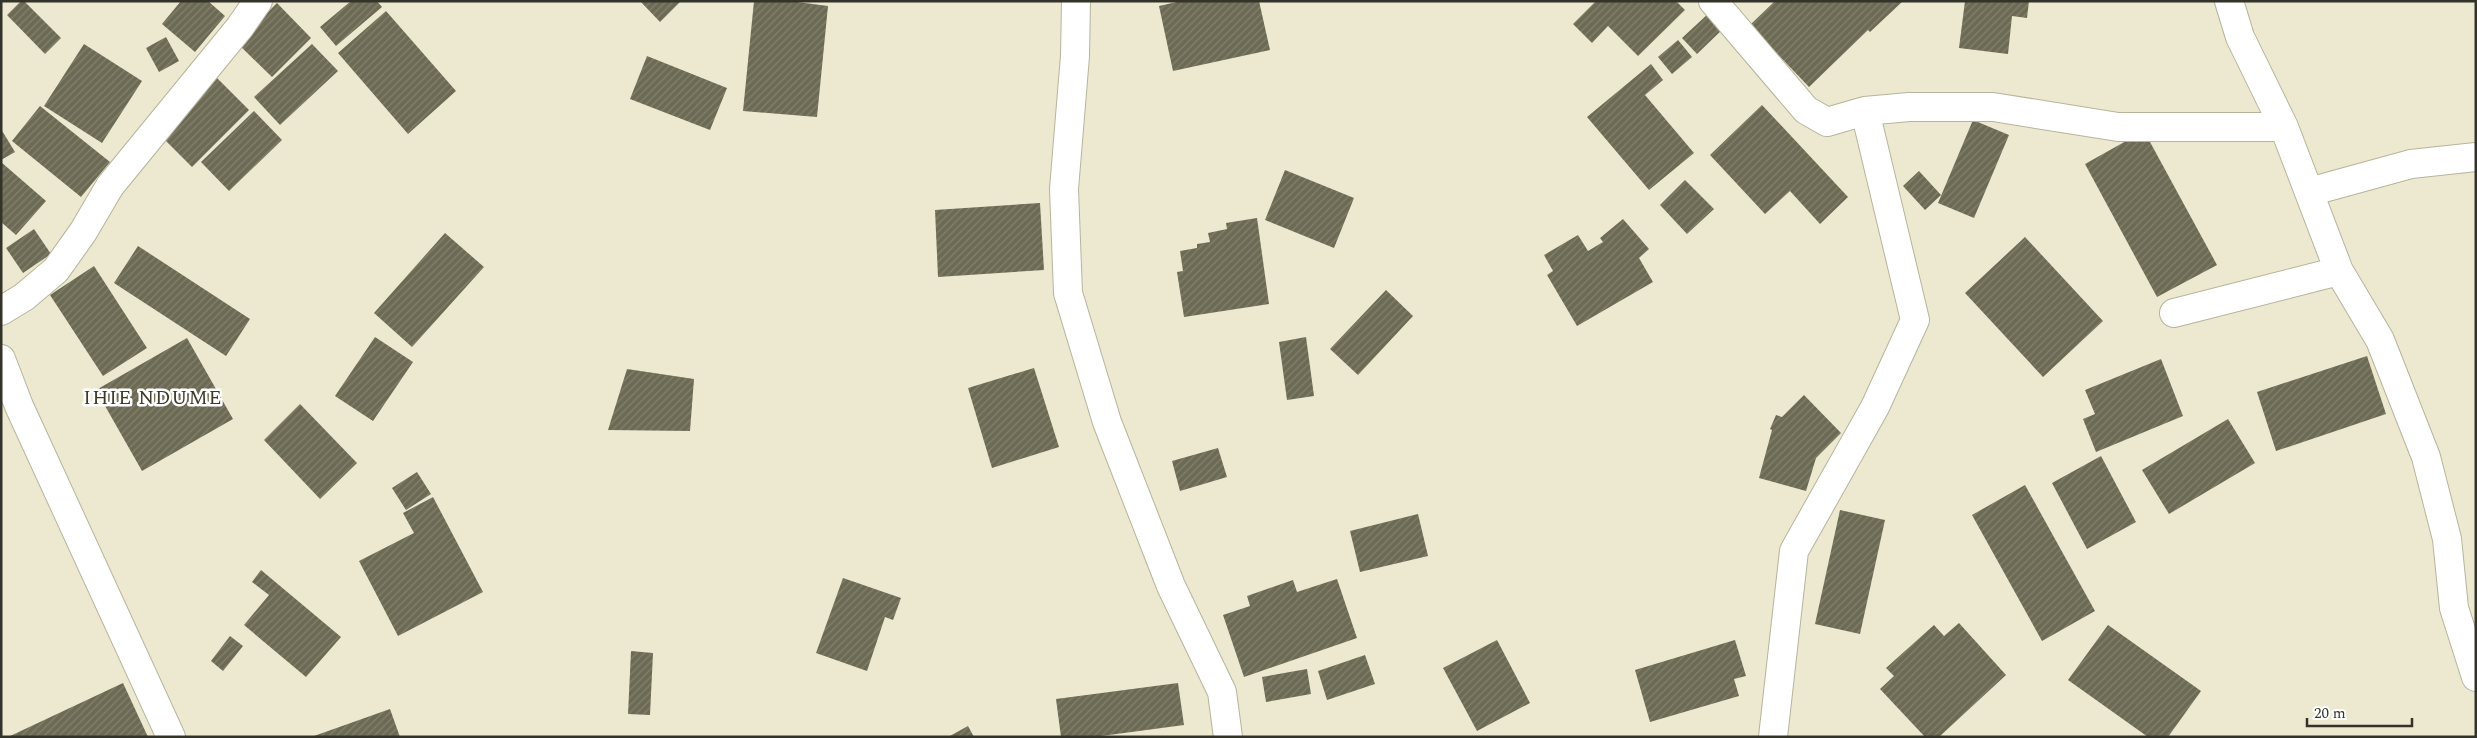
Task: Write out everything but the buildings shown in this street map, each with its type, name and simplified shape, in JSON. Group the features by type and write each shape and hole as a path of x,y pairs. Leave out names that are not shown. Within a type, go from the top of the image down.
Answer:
{"street":[{"path":"1,311 24,298 56,270 83,232 110,186 240,27 258,1"},
{"path":"1076,1 1075,56 1064,189 1068,293 1111,431 1171,586 1222,692 1228,737"},
{"path":"1713,1 1806,110 1827,122 1865,110 1909,107 1993,107 2118,127 2284,127"},
{"path":"2229,1 2240,37 2284,127 2339,271 2380,340 2426,457 2447,539 2454,608 2476,677"},
{"path":"1773,737 1794,551 1875,407 1915,320 1865,110"},
{"path":"2309,192 2411,164 2476,157"},
{"path":"2174,313 2339,271"},
{"path":"1,359 19,406 171,737"}],"district":[{"name":"IHIE NDUME","path":"153,397"}]}
